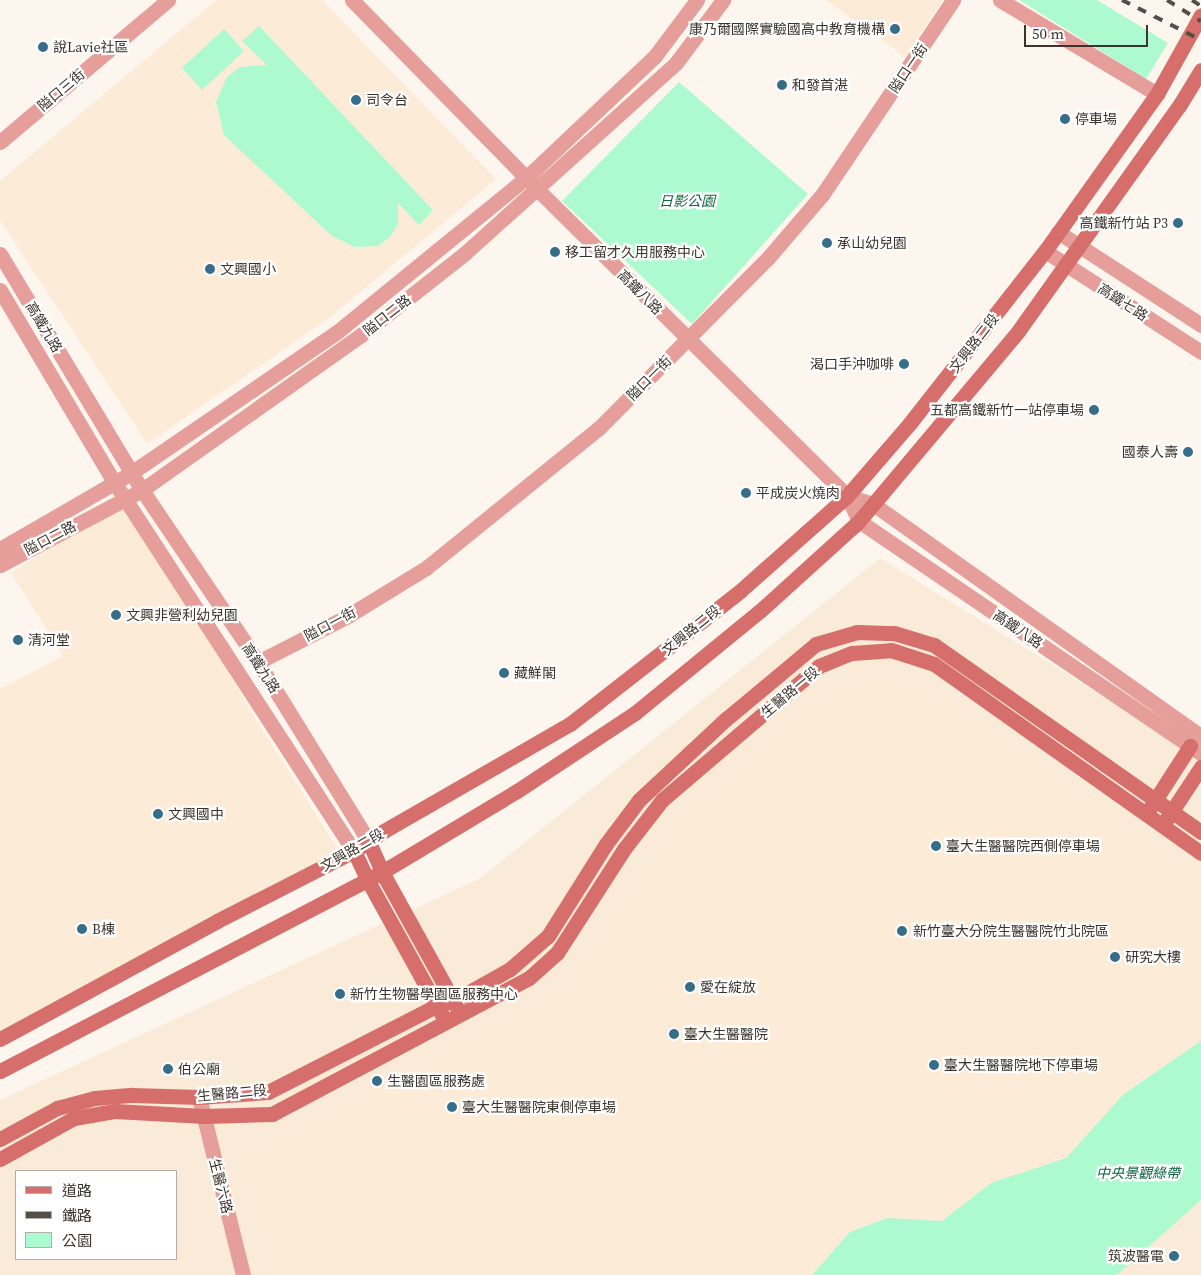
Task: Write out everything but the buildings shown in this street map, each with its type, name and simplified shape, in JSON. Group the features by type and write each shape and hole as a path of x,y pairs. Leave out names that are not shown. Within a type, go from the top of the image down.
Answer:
{"street":[{"name":"隘口三街","path":"0,142 168,0"},
{"name":"高鐵八路","path":"352,0 526,178 847,496 860,521 1198,740"},
{"name":"隘口二路","path":"0,549 131,473 337,332 526,178 655,56 697,0"},
{"name":"隘口二路","path":"0,566 142,490 361,335 464,254 676,63 723,0"},
{"name":"隘口一街","path":"258,662 346,617 426,568 599,428 768,258 822,195 953,0"},
{"path":"1000,0 1157,94"},
{"name":"文興路二段","path":"0,1039 217,921 354,851 368,840 570,724 740,591 847,496 910,423 1045,251 1157,94 1201,15"},
{"name":"文興路二段","path":"0,1071 382,872 517,791 635,713 761,610 860,521 1019,330 1178,106 1201,70"},
{"name":"高鐵七路","path":"1058,232 1201,325"},
{"name":"高鐵七路","path":"1045,251 1201,352"},
{"name":"高鐵九路","path":"0,254 131,473 258,662 368,840 446,1003 445,1023"},
{"name":"高鐵九路","path":"0,290 114,482 354,851 367,879 446,1003 461,1015"},
{"name":"高鐵八路","path":"847,496 873,504 1198,740"},
{"name":"生醫路一段","path":"446,1003 510,969 548,936 606,844 639,800 726,719 816,644 857,632 894,633 934,645 1201,832"},
{"name":"生醫路一段","path":"445,1023 529,978 557,953 624,849 662,800 819,666 852,652 891,650 934,664 1201,853"},
{"path":"1146,814 1198,740"},
{"path":"1162,825 1201,767"},
{"name":"生醫路二段","path":"0,1138 57,1108 95,1098 132,1095 199,1097 268,1092 446,1003"},
{"name":"生醫路二段","path":"0,1159 74,1118 115,1111 204,1116 272,1114 445,1023"},
{"name":"生醫六路","path":"199,1097 243,1275"}],"shaded area":[{"name":"文興國小","path":"216,0 322,0 496,179 329,318 147,444 0,220 0,181"},
{"name":"康乃爾國際實驗國高中教育機構","path":"826,0 943,0 905,57"},
{"name":"文興國中","path":"128,498 248,707 342,855 0,1035 0,689 63,656 11,573"},
{"name":"新竹臺大分院生醫醫院竹北院區","path":"880,558 1201,757 1201,1275 0,1275 0,1100 479,879"},
{"name":"新竹臺大分院生醫醫院竹北院區","path":"862,679 915,682 963,708 1201,874 1201,1041 1124,1094 1066,1158 991,1183 942,1221 887,1218 850,1232 812,1275 272,1275 239,1159 563,988 681,817 812,703"}],"green space":[{"path":"1019,0 1097,0 1168,43 1146,79"},
{"path":"259,26 433,210 419,225 398,203 398,224 390,237 378,246 355,247 332,236 224,135 216,102 227,77 240,67 267,65 242,41"},
{"path":"224,29 244,51 202,90 182,68"},
{"name":"日影公園","path":"679,82 808,194 692,324 562,201"},
{"name":"中央景觀綠帶","path":"1201,1041 1201,1200 1117,1275 812,1275 850,1232 887,1218 942,1221 991,1183 1066,1158 1124,1094"}],"railway":[{"path":"1122,0 1201,40"},
{"path":"1167,0 1201,21"},
{"path":"1192,0 1201,6"}],"place":[{"name":"康乃爾國際實驗國高中教育機構","path":"895,29"},
{"name":"說Lavie社區","path":"43,47"},
{"name":"和發首湛","path":"782,85"},
{"name":"司令台","path":"356,100"},
{"name":"停車場","path":"1065,119"},
{"name":"高鐵新竹站 P3","path":"1178,223"},
{"name":"承山幼兒園","path":"827,243"},
{"name":"移工留才久用服務中心","path":"555,252"},
{"name":"文興國小","path":"210,269"},
{"name":"渴口手沖咖啡","path":"904,364"},
{"name":"五都高鐵新竹一站停車場","path":"1094,410"},
{"name":"國泰人壽","path":"1188,452"},
{"name":"平成炭火燒肉","path":"746,493"},
{"name":"文興非營利幼兒園","path":"116,615"},
{"name":"清河堂","path":"18,640"},
{"name":"藏鮮閣","path":"504,673"},
{"name":"文興國中","path":"158,814"},
{"name":"臺大生醫醫院西側停車場","path":"936,846"},
{"name":"B棟","path":"82,929"},
{"name":"新竹臺大分院生醫醫院竹北院區","path":"902,931"},
{"name":"研究大樓","path":"1115,957"},
{"name":"愛在綻放","path":"690,987"},
{"name":"新竹生物醫學園區服務中心","path":"340,994"},
{"name":"臺大生醫醫院","path":"674,1034"},
{"name":"臺大生醫醫院地下停車場","path":"934,1065"},
{"name":"伯公廟","path":"168,1069"},
{"name":"生醫園區服務處","path":"377,1081"},
{"name":"臺大生醫醫院東側停車場","path":"452,1107"},
{"name":"筑波醫電","path":"1174,1256"}]}
